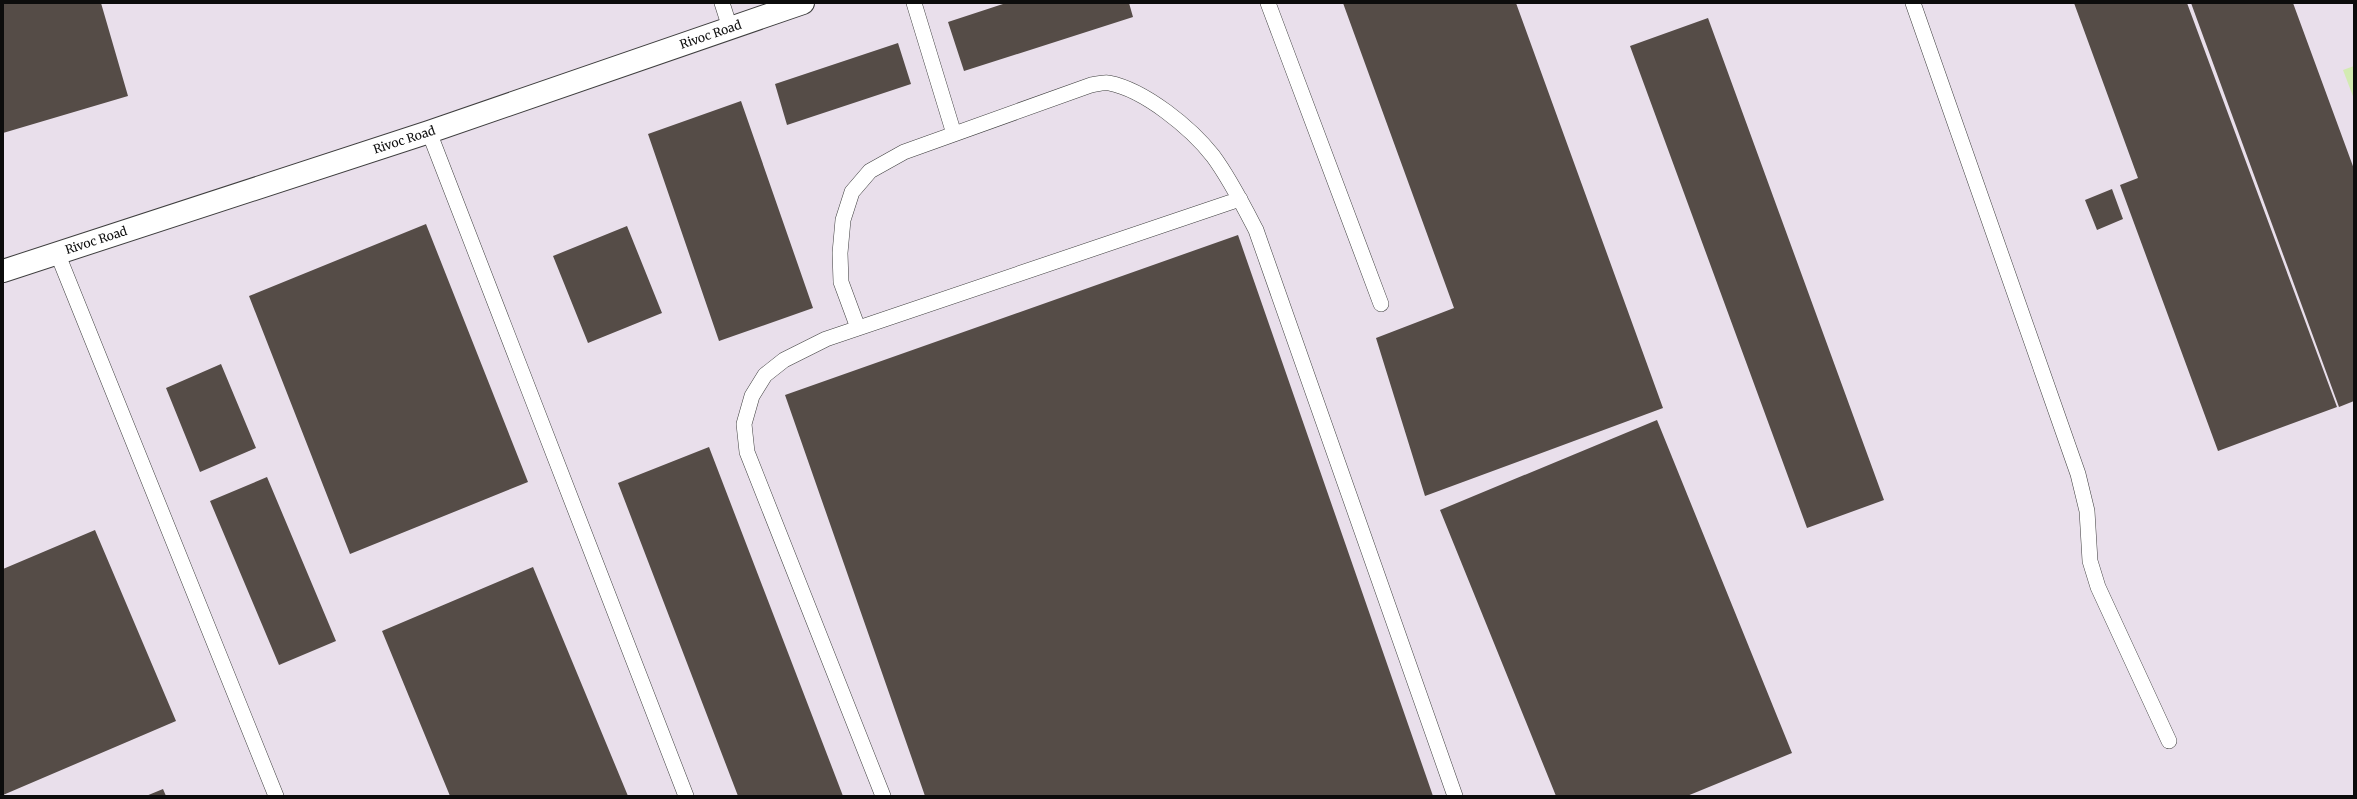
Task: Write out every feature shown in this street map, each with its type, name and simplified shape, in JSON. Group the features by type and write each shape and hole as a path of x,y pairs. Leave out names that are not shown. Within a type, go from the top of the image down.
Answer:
{"street":[{"name":"Rivoc Road","path":"3,271 58,255 429,132 803,3"}],"lane":[{"path":"722,3 730,28"},
{"path":"914,3 954,134"},
{"path":"1268,3 1382,304"},
{"path":"1913,3 2078,474 2087,511 2090,560 2098,587 2168,741"},
{"path":"858,328 841,282 840,254 843,220 852,192 870,171 904,152 1091,85 1108,83 1123,87 1184,125 1213,156 1240,199 1256,230 1455,796"},
{"path":"429,132 686,796"},
{"path":"883,796 747,452 744,424 752,396 765,375 784,360 826,338 1240,199"},
{"path":"58,255 276,796"}],"shaded area":[{"path":"3,3 2354,3 2354,796 3,796"}],"green space":[{"path":"2354,66 2354,99 2343,70"}],"building":[{"path":"3,3 101,3 128,96 3,133"},
{"path":"1006,3 1129,3 1133,17 964,71 948,22"},
{"path":"1343,3 1516,3 1663,408 1425,496 1376,338 1454,308"},
{"path":"2074,3 2187,3 2337,407 2218,451 2120,185 2138,178"},
{"path":"2191,3 2293,3 2354,169 2354,401 2339,407"},
{"path":"1708,18 1884,500 1807,528 1630,46"},
{"path":"898,43 911,84 787,125 775,84"},
{"path":"741,101 813,308 719,341 648,134"},
{"path":"2112,189 2123,219 2097,230 2085,200"},
{"path":"426,224 528,482 350,554 249,296"},
{"path":"627,226 662,313 588,343 553,256"},
{"path":"1238,235 1433,796 925,796 785,395"},
{"path":"221,364 256,448 200,472 166,388"},
{"path":"1657,420 1792,753 1687,796 1556,796 1440,510"},
{"path":"709,447 843,796 738,796 618,483"},
{"path":"267,477 336,641 279,665 210,501"},
{"path":"95,530 176,721 3,795 3,569"},
{"path":"533,567 628,796 450,796 382,631"},
{"path":"163,789 166,796 146,796"}]}
